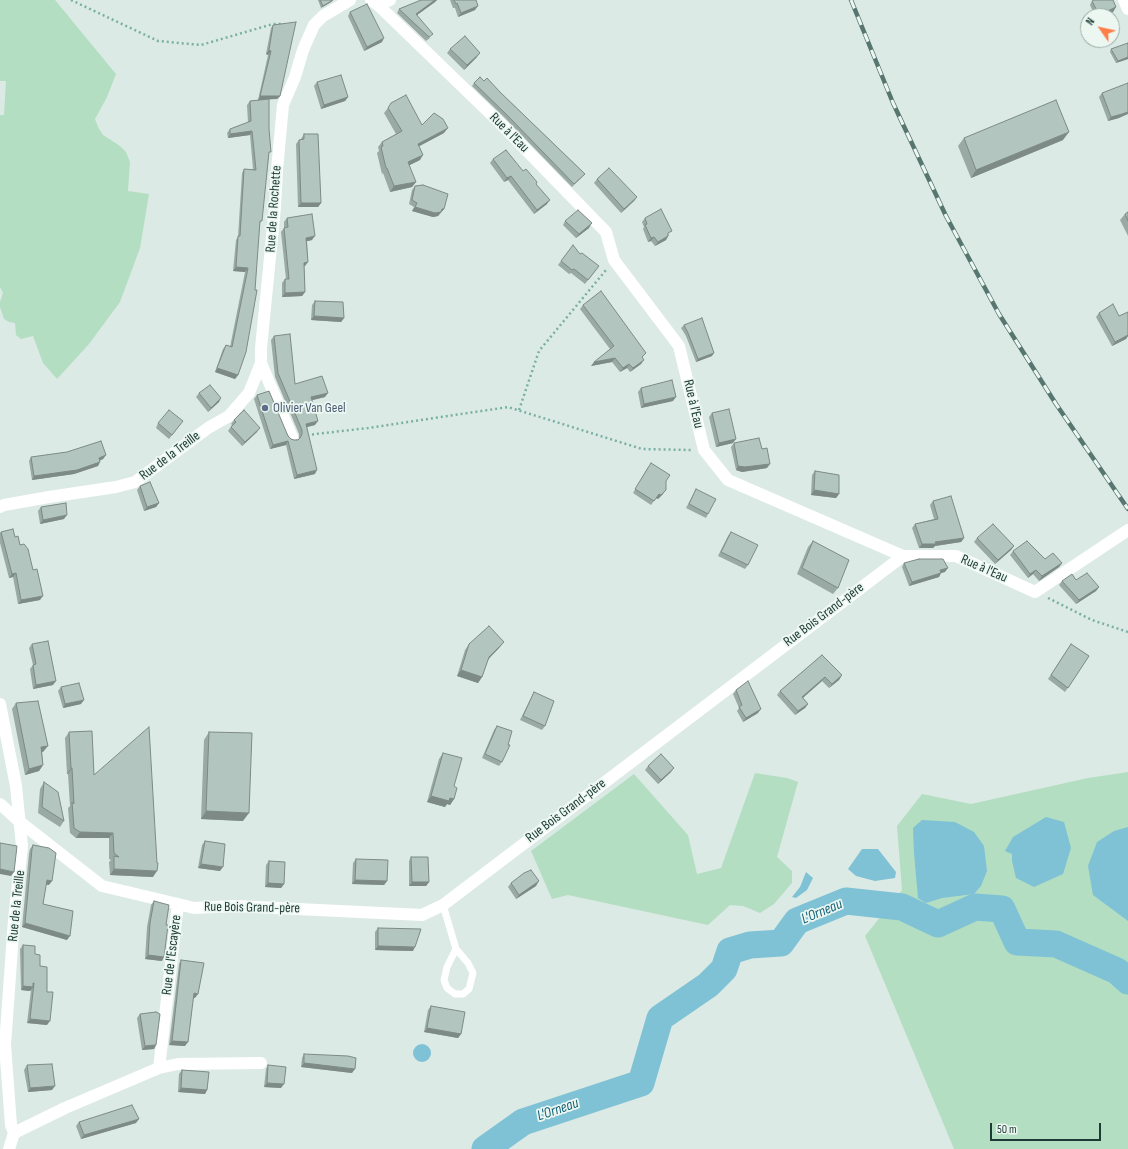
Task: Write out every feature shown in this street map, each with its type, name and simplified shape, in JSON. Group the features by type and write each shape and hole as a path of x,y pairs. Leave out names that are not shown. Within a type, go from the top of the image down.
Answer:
{"street":[{"name":"Rue de la Rochette","path":"292,437 261,363 261,348 275,207 283,105 303,50 314,25 323,16 350,0"},
{"path":"374,3 390,0"},
{"path":"1124,0 1128,9"},
{"name":"Rue à l'Eau","path":"374,3 500,123 606,232 614,260 679,346 704,450 728,480 902,556 956,556 1035,592"},
{"name":"Rue de la Treille","path":"0,508 4,505 116,487 135,482 208,428 229,416 249,394 261,363"},
{"path":"1035,592 1128,530"},
{"name":"Rue Bois Grand-père","path":"178,904 194,908 236,906 422,915 443,905 902,556"},
{"name":"Rue de la Treille","path":"0,704 16,786 22,846 5,1045 11,1125 14,1133"},
{"name":"Rue de l'Escayère","path":"0,804 20,822 102,886 178,904 159,1068"},
{"path":"10,1149 14,1133 65,1108 159,1068 178,1064 261,1063"}],"lane":[{"path":"443,905 456,949 468,963 473,973 469,988 463,994 455,994 447,988 444,980 447,968 456,949"}],"path":[{"path":"71,0 158,41 201,45 273,24 287,24"},
{"path":"519,410 539,351 614,260"},
{"path":"292,437 368,428 508,407 642,449 704,450"},
{"path":"1035,592 1092,620 1128,632"}],"green space":[{"path":"0,0 55,0 116,74 107,97 95,119 103,135 120,146 126,152 130,162 128,191 149,194 140,248 120,302 89,344 57,379 43,363 33,336 21,339 16,335 15,323 4,319 0,307 3,293 0,287 0,115 4,115 6,81 0,81"},
{"path":"1128,772 1128,1149 954,1149 865,936 902,890 897,826 922,794 971,804 1088,778"},
{"path":"755,773 787,778 798,782 777,857 792,871 792,883 774,904 760,913 743,906 730,905 708,925 568,895 552,899 531,851 634,774 688,835 697,874 721,868"}],"water":[{"path":"1046,817 1064,822 1071,848 1063,874 1034,887 1016,878 1012,854 1005,851 1013,837"},
{"path":"922,820 955,822 974,832 984,846 987,871 981,886 974,894 942,898 926,903 918,898 913,828"},
{"path":"1128,827 1128,921 1093,895 1088,866 1097,842 1114,831"},
{"path":"862,849 878,849 896,872 895,878 875,881 856,876 848,869"},
{"path":"806,872 813,878 807,890 796,898 792,897 800,887"},
{"path":"422,1044 428,1047 431,1053 428,1059 422,1062 416,1059 413,1053 416,1047"}],"building":[{"path":"320,0 333,0 323,6"},
{"path":"421,0 435,0 416,14 433,34 429,37 399,9"},
{"path":"454,0 476,0 478,6 461,13 457,3 456,4"},
{"path":"1113,0 1116,7 1096,8 1092,1"},
{"path":"367,4 384,38 367,47 350,12"},
{"path":"296,22 280,96 260,96 271,51 269,50 273,25"},
{"path":"465,36 480,53 467,65 450,49"},
{"path":"1128,43 1128,57 1118,61 1111,49 1120,48 1120,46"},
{"path":"341,75 348,97 324,105 317,82"},
{"path":"480,77 484,81 487,78 585,174 574,184 474,83"},
{"path":"1128,83 1128,112 1111,117 1102,93"},
{"path":"406,95 422,125 434,113 443,119 448,128 418,144 423,155 408,162 416,182 394,186 386,168 381,147 383,146 382,142 402,131 388,108 391,103"},
{"path":"269,99 271,152 269,152 262,221 260,221 255,290 257,290 246,352 238,375 217,368 226,345 232,347 248,268 236,267 238,236 240,236 244,169 256,170 252,131 230,134 230,129 251,121 250,101"},
{"path":"1056,100 1069,132 976,170 964,138"},
{"path":"304,134 318,134 321,203 301,203 299,140 304,139"},
{"path":"506,150 523,171 526,169 537,182 536,184 550,200 537,210 511,176 507,178 493,159"},
{"path":"609,168 637,197 624,209 597,179"},
{"path":"423,185 448,194 444,209 442,209 441,212 435,213 415,207 417,203 412,200 415,186"},
{"path":"661,209 672,231 668,233 668,236 658,242 654,237 651,238 645,225 647,224 645,218"},
{"path":"578,210 592,223 579,234 565,221"},
{"path":"1128,212 1128,221 1125,214"},
{"path":"312,214 315,236 306,238 308,262 304,263 305,292 285,293 285,279 289,279 284,228 288,227 287,218"},
{"path":"573,245 580,254 582,253 599,266 588,280 561,261"},
{"path":"601,291 646,353 642,357 644,360 633,368 629,364 623,368 615,358 594,362 614,346 583,305"},
{"path":"315,301 343,302 344,318 314,316"},
{"path":"1113,304 1119,316 1128,312 1128,335 1115,342 1099,313"},
{"path":"702,318 714,353 698,359 684,325"},
{"path":"290,334 295,384 322,376 328,393 311,397 318,421 306,424 317,470 297,475 288,441 273,445 257,395 269,391 288,436 291,439 298,440 302,434 302,430 278,373 274,336"},
{"path":"672,380 676,397 644,404 641,388"},
{"path":"210,385 221,398 211,408 199,393"},
{"path":"729,409 736,439 719,443 712,413"},
{"path":"169,410 183,421 172,435 158,423"},
{"path":"244,410 260,428 245,442 231,427 236,422 234,420"},
{"path":"759,438 762,449 767,448 770,464 745,467 738,466 734,443"},
{"path":"101,441 106,455 99,458 100,462 77,470 34,476 31,457 67,452"},
{"path":"651,463 670,475 666,481 666,490 661,495 659,494 654,501 635,489"},
{"path":"815,471 839,475 839,494 814,490"},
{"path":"150,482 159,503 147,507 140,486"},
{"path":"696,489 716,499 708,514 689,504"},
{"path":"951,496 964,538 935,542 936,544 922,544 915,524 938,519 933,501"},
{"path":"66,503 67,515 43,520 41,507"},
{"path":"993,524 1014,546 998,560 977,538"},
{"path":"13,529 15,537 18,536 20,545 24,544 28,549 33,570 37,569 43,596 21,600 16,573 12,574 1,532"},
{"path":"731,532 758,545 748,565 721,552"},
{"path":"813,541 849,560 838,588 802,568"},
{"path":"1027,541 1045,559 1053,553 1062,563 1042,576 1036,570 1030,574 1013,551"},
{"path":"919,559 943,559 948,568 940,570 941,573 912,582 904,563"},
{"path":"1087,573 1099,587 1079,600 1062,581 1072,574 1076,580"},
{"path":"489,626 504,642 489,657 482,677 461,670 469,644"},
{"path":"48,641 56,681 36,685 33,665 36,664 32,644"},
{"path":"1071,644 1089,656 1068,688 1051,675"},
{"path":"822,655 842,675 832,684 825,677 802,697 808,704 798,711 780,691"},
{"path":"748,681 761,709 746,718 739,707 742,705 736,690"},
{"path":"79,683 84,700 65,704 61,687"},
{"path":"534,692 554,701 545,726 523,716"},
{"path":"38,701 48,746 41,747 43,765 29,769 16,703"},
{"path":"497,726 512,731 508,745 510,745 502,762 485,754"},
{"path":"149,727 158,863 157,871 114,869 114,856 119,857 114,853 113,833 80,832 74,828 72,802 74,804 69,732 92,731 94,775"},
{"path":"209,732 252,733 249,813 206,811"},
{"path":"443,753 462,758 454,786 457,788 454,799 450,798 449,801 431,796"},
{"path":"661,754 674,768 661,780 648,766"},
{"path":"44,782 58,792 64,821 42,807"},
{"path":"205,841 225,844 223,867 201,864"},
{"path":"0,843 17,846 14,872 0,869"},
{"path":"33,845 49,848 56,853 52,881 47,880 43,904 73,911 70,936 25,923"},
{"path":"411,857 428,857 429,882 412,882"},
{"path":"356,859 388,860 387,881 355,880"},
{"path":"269,861 285,862 284,884 268,883"},
{"path":"531,870 539,881 519,895 511,883 524,873"},
{"path":"154,901 169,905 164,957 148,955 150,923"},
{"path":"378,928 421,929 415,947 378,946"},
{"path":"23,945 35,946 35,954 40,955 40,966 47,967 47,992 53,992 50,1021 30,1019 34,983 33,987 23,986"},
{"path":"181,960 204,963 198,994 194,993 188,1042 172,1041"},
{"path":"431,1006 465,1012 461,1034 427,1028"},
{"path":"156,1012 160,1014 156,1045 145,1046 140,1014"},
{"path":"304,1054 348,1056 356,1058 355,1069 304,1063"},
{"path":"52,1064 55,1086 30,1088 27,1065"},
{"path":"268,1065 286,1067 284,1084 267,1083"},
{"path":"182,1070 209,1072 207,1090 181,1088"},
{"path":"132,1105 139,1119 84,1135 79,1122"}],"waterway":[{"name":"L'Orneau","path":"485,1149 523,1122 641,1083 660,1018 708,985 724,969 730,951 750,945 781,943 797,921 846,901 902,907 938,924 975,907 1002,909 1017,942 1056,944 1117,971 1128,981"}],"railway":[{"path":"851,0 893,103 946,216 999,314 1056,404 1128,509"}],"place":[{"name":"Olivier Van Geel","path":"265,408"}]}
